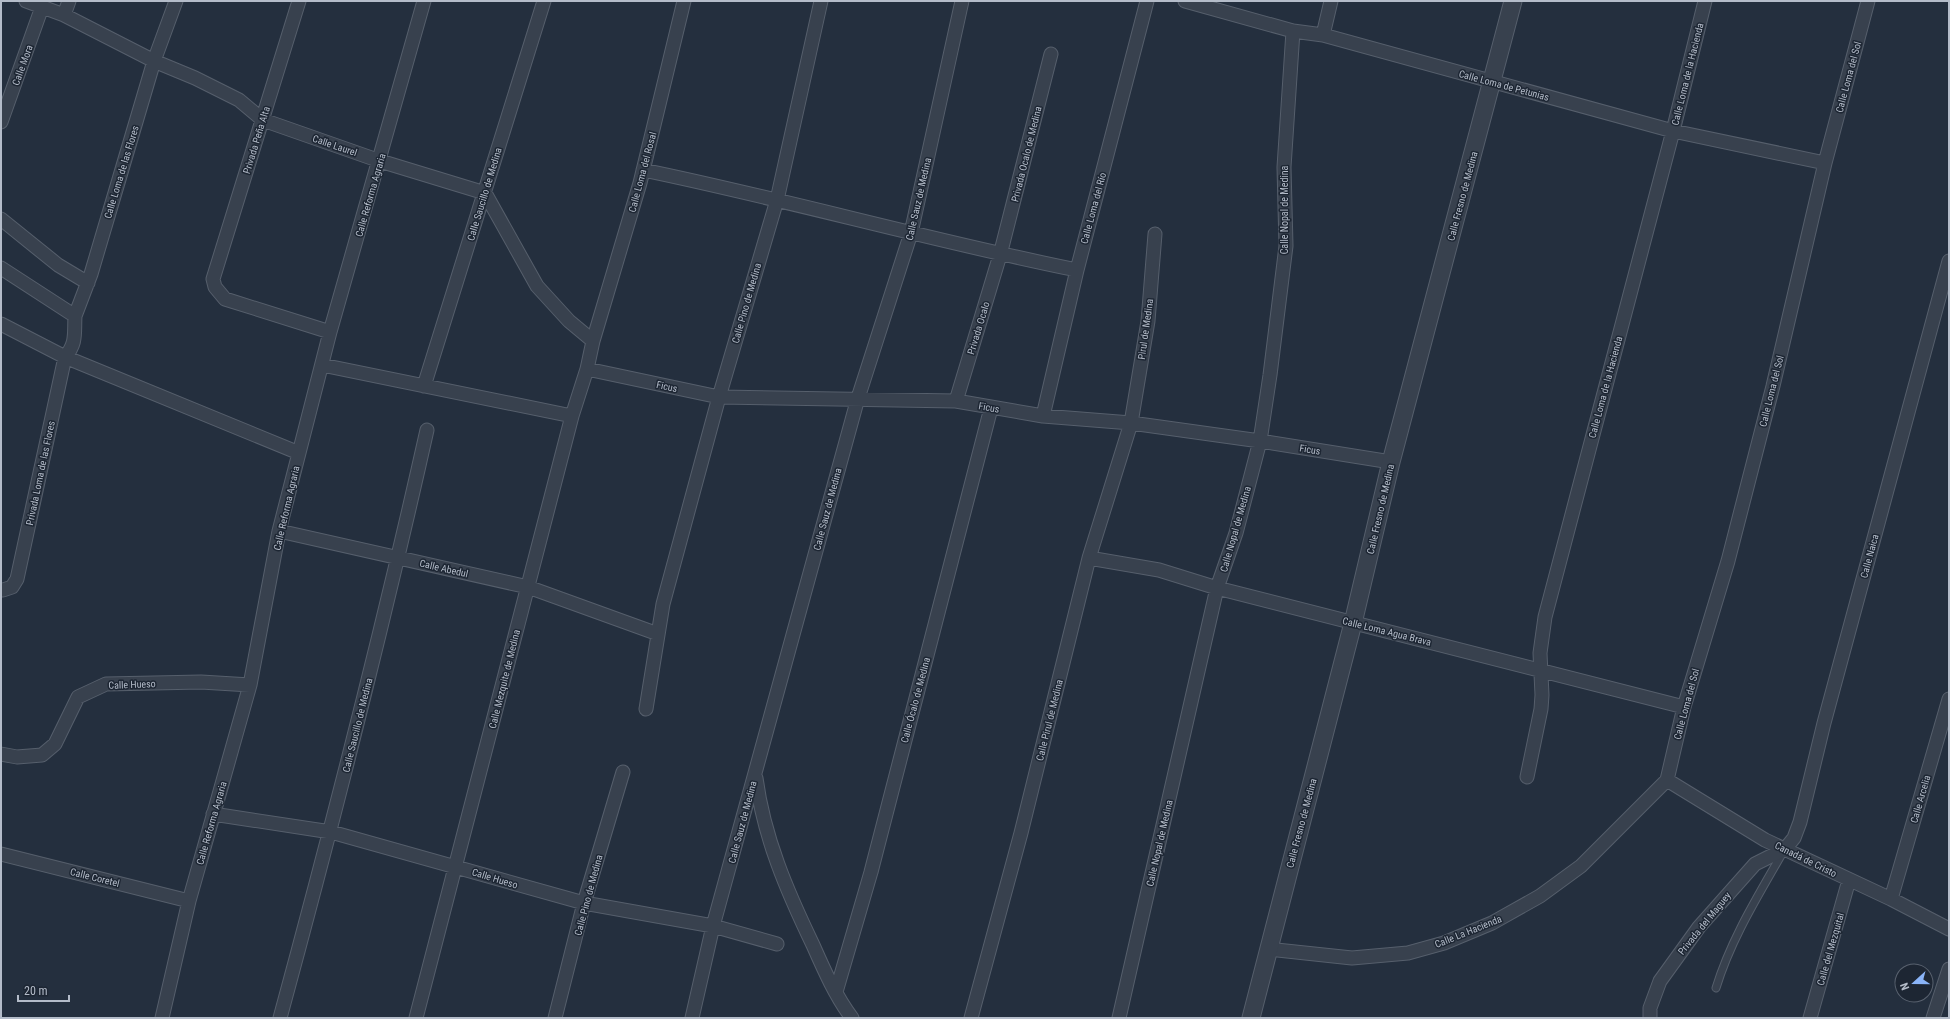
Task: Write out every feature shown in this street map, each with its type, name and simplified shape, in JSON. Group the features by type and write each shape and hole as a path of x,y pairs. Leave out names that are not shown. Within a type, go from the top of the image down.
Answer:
{"street":[{"name":"Calle Laurel","path":"26,1 64,15 154,61 195,78 239,100 263,120 380,161 485,193"},
{"path":"64,15 69,1"},
{"path":"154,61 176,1"},
{"name":"Privada Peña Alta","path":"299,1 213,279 215,287 225,299 330,332"},
{"name":"Calle Reforma Agraria","path":"162,1018 189,900 250,685 279,531 330,332 380,161 424,1"},
{"name":"Calle Saucillo de Medina","path":"424,386 544,1"},
{"name":"Calle Loma del Rosal","path":"593,341 643,170 684,1"},
{"name":"Calle Pino de Medina","path":"646,709 663,604 719,397 777,200 821,1"},
{"name":"Calle Sauz de Medina","path":"692,1018 713,926 858,398 911,233 962,1"},
{"name":"Calle Loma del Río","path":"1043,416 1077,270 1147,1"},
{"name":"Calle Loma de Petunias","path":"1185,1 1293,31 1323,35 1673,131 1825,163"},
{"path":"1323,35 1331,1"},
{"name":"Calle Fresno de Medina","path":"1251,1018 1353,623 1391,462 1493,82 1513,1"},
{"name":"Calle Loma de la Hacienda","path":"1527,777 1541,709 1541,637 1545,617 1673,131 1705,1"},
{"name":"Calle Loma del Sol","path":"1667,780 1684,707 1728,561 1774,378 1825,163 1868,1"},
{"name":"Calle Mora","path":"1,122 42,7"},
{"name":"Calle Nopal de Medina","path":"1119,1018 1218,588 1236,533 1260,441 1286,246 1284,167 1293,31"},
{"name":"Privada Ocalo de Medina","path":"1000,255 1051,54"},
{"name":"Calle Loma de las Flores","path":"75,316 88,283 154,61"},
{"path":"643,170 777,200 1000,255 1077,270"},
{"path":"485,193 537,286 569,321 593,341"},
{"path":"1,219 58,265 88,283"},
{"name":"Pirul de Medina","path":"1131,423 1148,321 1155,234"},
{"name":"Privada Ocalo","path":"956,401 1000,255"},
{"name":"Calle Naica","path":"1785,849 1794,838 1800,822 1824,723 1949,261"},
{"path":"1,268 75,316"},
{"name":"Privada Loma de las Flores","path":"6,588 17,579 65,357 72,349 75,342 75,316"},
{"path":"1,324 65,357 299,453"},
{"name":"Calle Mezquite de Medina","path":"416,1018 572,416 587,369 593,341"},
{"path":"322,365 572,416"},
{"name":"Ficus","path":"587,369 719,397 858,398 956,401 1043,416 1131,423 1260,441 1391,462"},
{"name":"Calle Ócalo de Medina","path":"836,992 871,872 991,408"},
{"name":"Calle Pirul de Medina","path":"971,1018 1021,833 1089,558 1131,423"},
{"name":"Calle Saucillo de Medina","path":"280,1018 331,832 399,558 427,430"},
{"name":"Calle Abedul","path":"279,531 528,587 658,634"},
{"name":"Calle Loma Agua Brava","path":"1089,558 1159,570 1218,588 1684,707"},
{"name":"Calle Hueso","path":"1,754 17,757 42,754 55,744 78,697 106,684 201,682 250,685"},
{"name":"Calle Arcelia","path":"1891,899 1949,699"},
{"name":"Calle Pino de Medina","path":"555,1018 584,903 623,772"},
{"path":"755,773 767,834 777,866 816,953 836,992 852,1018"},
{"name":"Canadá de Cristo","path":"1667,780 1765,840 1891,899 1949,929"},
{"name":"Calle La Hacienda","path":"1268,949 1352,958 1408,953 1444,943 1492,923 1540,896 1581,866 1667,780"},
{"name":"Calle Hueso","path":"213,814 331,832 584,903 713,926 776,944"},
{"name":"Privada del Maguey","path":"1650,1018 1650,1008 1660,981 1699,927 1755,864 1785,849"},
{"name":"Calle Coretel","path":"1,854 189,900"},
{"name":"Calle del Mezquital","path":"1810,1018 1849,880"},
{"path":"1933,1018 1949,969"}],"lane":[{"path":"1716,988 1723,965 1734,944 1742,922 1785,849"}]}
